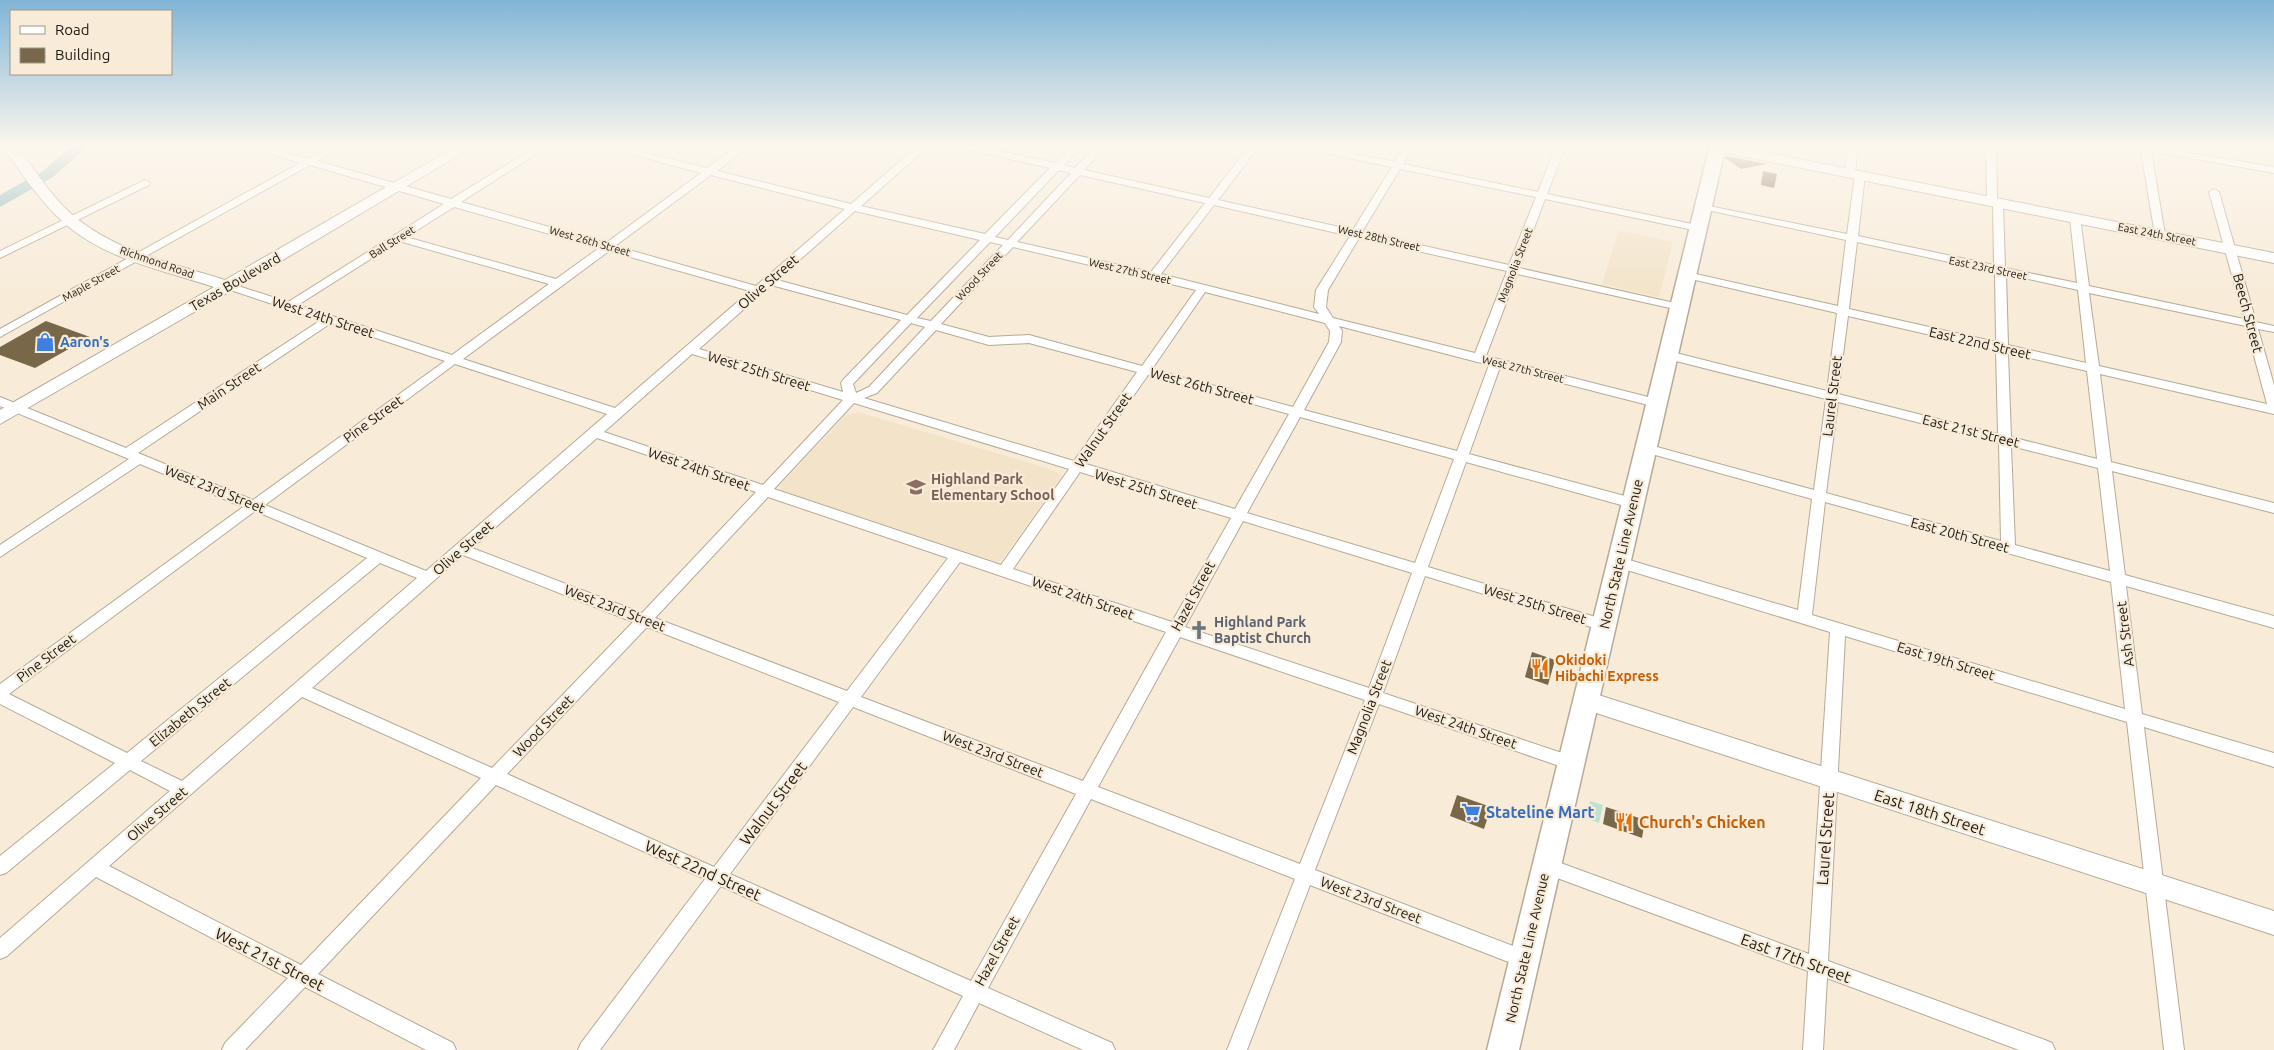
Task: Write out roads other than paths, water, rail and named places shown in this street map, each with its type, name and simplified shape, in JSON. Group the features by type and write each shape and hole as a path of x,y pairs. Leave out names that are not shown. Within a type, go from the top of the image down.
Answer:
{"main road":[{"name":"Richmond Road","path":"47,194 58,209 96,238 138,257 228,286"},
{"name":"Texas Boulevard","path":"0,418 384,194"},
{"name":"North State Line Avenue","path":"1503,1050 1706,194"},
{"name":"East 24th Street","path":"1955,194 2274,258"},
{"name":"East 18th Street","path":"1586,700 2274,924"}],"street":[{"path":"0,256 123,194"},
{"name":"Maple Street","path":"0,334 251,194"},
{"name":"West 26th Street","path":"426,194 608,246 989,341 1029,339 1632,503"},
{"name":"Ball Street","path":"288,306 467,194"},
{"name":"Pine Street","path":"0,692 253,505 456,360 679,194"},
{"name":"West 27th Street","path":"797,194 1154,276 1656,403"},
{"name":"Olive Street","path":"0,950 430,578 869,194"},
{"name":"Wood Street","path":"851,399 847,383 1030,194"},
{"name":"Wood Street","path":"232,1050 765,492 851,399 873,390 1057,194"},
{"name":"West 28th Street","path":"1185,194 1679,307"},
{"path":"1154,276 1218,194"},
{"name":"Hazel Street","path":"943,1050 1085,790 1335,342 1336,331 1320,307 1322,290 1382,194"},
{"name":"East 23rd Street","path":"1532,194 1852,238 2274,329"},
{"name":"Laurel Street","path":"1804,618 1852,238 1854,194"},
{"path":"1994,194 2000,270 2008,548"},
{"path":"2153,194 2160,235"},
{"name":"Beech Street","path":"2215,194 2274,409"},
{"name":"Magnolia Street","path":"1479,358 1542,196"},
{"name":"Ash Street","path":"2075,218 2174,1050"},
{"path":"399,238 557,283"},
{"name":"East 22nd Street","path":"1686,275 2274,409"},
{"name":"West 24th Street","path":"228,286 617,413"},
{"name":"Walnut Street","path":"1004,571 1202,289"},
{"name":"Main Street","path":"0,552 133,455 330,319"},
{"name":"West 25th Street","path":"690,350 1604,625"},
{"name":"East 21st Street","path":"1668,355 2274,508"},
{"name":"Magnolia Street","path":"1237,1050 1374,696 1418,570 1496,362"},
{"name":"West 23rd Street","path":"0,401 430,578"},
{"name":"West 24th Street","path":"594,433 1571,763"},
{"name":"East 20th Street","path":"1646,448 2274,622"},
{"name":"West 23rd Street","path":"461,549 1524,959"},
{"name":"Elizabeth Street","path":"0,867 379,556"},
{"name":"Walnut Street","path":"588,1050 957,556"},
{"name":"East 19th Street","path":"1619,562 2274,760"},
{"name":"Laurel Street","path":"1813,1050 1838,628"},
{"name":"West 22nd Street","path":"301,690 1105,1050"},
{"path":"0,697 184,790"},
{"name":"East 17th Street","path":"1547,866 2045,1050"},
{"name":"West 21st Street","path":"95,868 446,1050"}],"waterway":[{"path":"0,202 14,194"}],"place":[{"name":"Aaron's","path":"45,342"},
{"name":"Highland Park Elementary School","path":"916,487"},
{"name":"Highland Park Baptist Church","path":"1199,630"},
{"name":"Okidoki Hibachi Express","path":"1540,668"},
{"name":"Stateline Mart","path":"1471,812"},
{"name":"Church's Chicken","path":"1624,822"}]}
